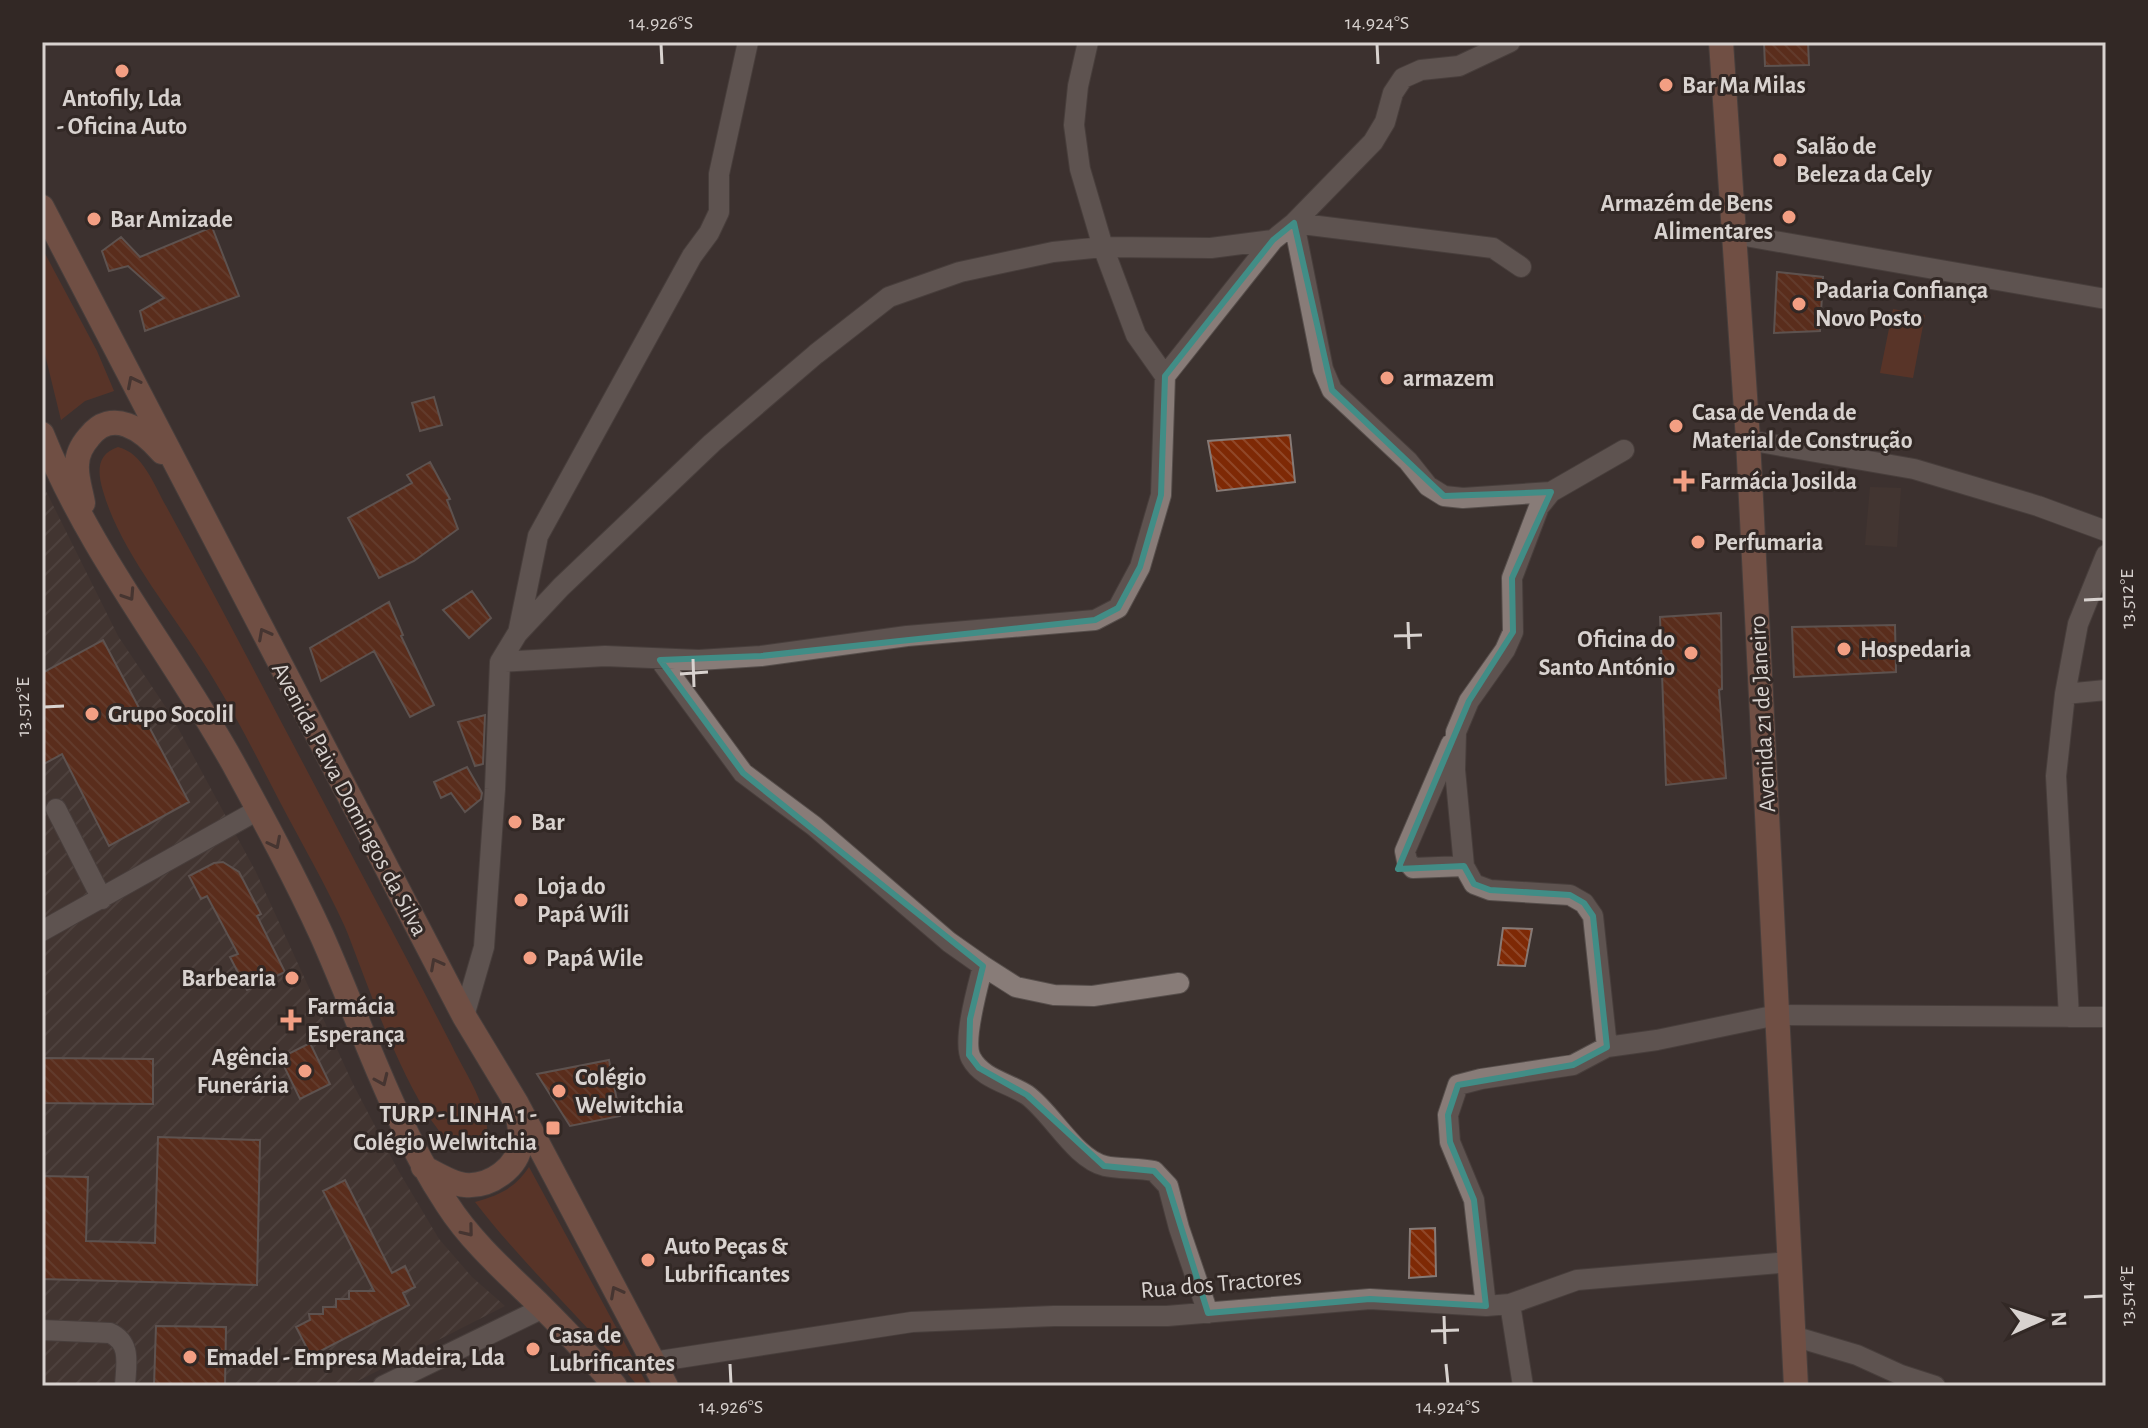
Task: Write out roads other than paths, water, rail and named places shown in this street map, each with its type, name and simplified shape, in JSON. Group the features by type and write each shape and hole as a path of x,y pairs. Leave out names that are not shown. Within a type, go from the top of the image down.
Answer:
{"main road":[{"name":"Avenida 21 de Janeiro","path":"1721,42 1748,440 1796,1386"},
{"name":"Avenida Paiva Domingos da Silva","path":"42,207 464,1016 517,1104 666,1386"},
{"path":"87,529 76,466 81,446 96,428 110,422 128,424 149,437 182,476"},
{"path":"42,434 87,529 195,697 258,810 321,933 397,1114 423,1167 475,1241 590,1356 615,1386"},
{"path":"423,1167 462,1185 487,1183 503,1173 514,1161 521,1143 517,1104"}],"street":[{"path":"517,634 538,536 719,212 719,174 748,42"},
{"path":"1088,42 1078,86 1074,125 1080,169 1103,247 1136,335 1165,376"},
{"path":"500,662 605,656 660,660 761,656 907,636 1095,620 1118,608 1140,567 1161,495 1165,376 1273,240 1294,223 1373,142 1385,122 1393,93 1403,78 1421,70 1459,66 1510,42"},
{"path":"1294,223 1493,248 1521,267"},
{"path":"1294,223 1323,369 1332,390 1408,461 1428,486 1444,496 1463,498 1551,492"},
{"path":"1734,234 2106,299"},
{"path":"464,1016 484,947 500,662 517,634 561,587 712,443 889,297 960,272 1053,252 1103,247 1211,248 1273,240"},
{"path":"1748,440 1914,469 2038,506 2106,531"},
{"path":"1464,866 1413,868 1407,861 1405,851 1469,701 1505,650 1513,632 1512,578 1539,507 1551,492 1624,450"},
{"path":"2069,1017 2056,776 2065,694 2078,624 2106,555"},
{"path":"660,660 743,773 814,826 949,942 1016,987 1054,995 1093,996 1179,983"},
{"path":"2065,694 2106,690"},
{"path":"1456,732 1455,770 1464,866 1474,884 1490,890 1570,895 1584,903 1593,916 1607,1047"},
{"path":"56,809 102,899"},
{"path":"42,931 258,810"},
{"path":"983,966 970,1019 969,1055 979,1068 993,1078 1027,1095 1084,1153 1104,1166 1154,1171 1168,1186 1208,1313"},
{"path":"1486,1306 1474,1200 1450,1142 1448,1115 1458,1085 1573,1065 1607,1047 1777,1015 2106,1017"},
{"name":"Rua dos Tractores","path":"653,1362 912,1322 1054,1316 1167,1316 1370,1299 1486,1306 1510,1304 1577,1280 1790,1262"},
{"path":"1510,1304 1523,1386"},
{"path":"383,1386 543,1308"},
{"path":"42,1330 110,1333 118,1337 124,1342 126,1353 125,1386"},
{"path":"1793,1336 1857,1355 1935,1386"}],"place":[{"name":"Antofily, Lda - Oficina Auto","path":"122,71"},
{"name":"Bar Ma Milas","path":"1666,85"},
{"name":"Salão de Beleza da Cely","path":"1780,160"},
{"name":"Armazém de Bens Alimentares","path":"1789,217"},
{"name":"Bar Amizade","path":"94,219"},
{"name":"Padaria Confiança Novo Posto","path":"1799,304"},
{"name":"armazem","path":"1387,378"},
{"name":"Casa de Venda de Material de Construção","path":"1676,426"},
{"name":"Farmácia Josilda","path":"1684,481"},
{"name":"Perfumaria","path":"1698,542"},
{"name":"Hospedaria","path":"1844,649"},
{"name":"Oficina do Santo António","path":"1691,653"},
{"name":"Grupo Socolil","path":"92,714"},
{"name":"Bar","path":"515,822"},
{"name":"Loja do Papá Wíli","path":"521,900"},
{"name":"Papá Wile","path":"530,958"},
{"name":"Barbearia","path":"292,978"},
{"name":"Farmácia Esperança","path":"291,1020"},
{"name":"Agência Funerária","path":"305,1071"},
{"name":"Colégio Welwitchia","path":"559,1091"},
{"name":"TURP - LINHA 1 - Colégio Welwitchia","path":"553,1128"},
{"name":"Auto Peças & Lubrificantes","path":"648,1260"},
{"name":"Casa de Lubrificantes","path":"533,1349"},
{"name":"Emadel - Empresa Madeira, Lda","path":"190,1357"}]}
